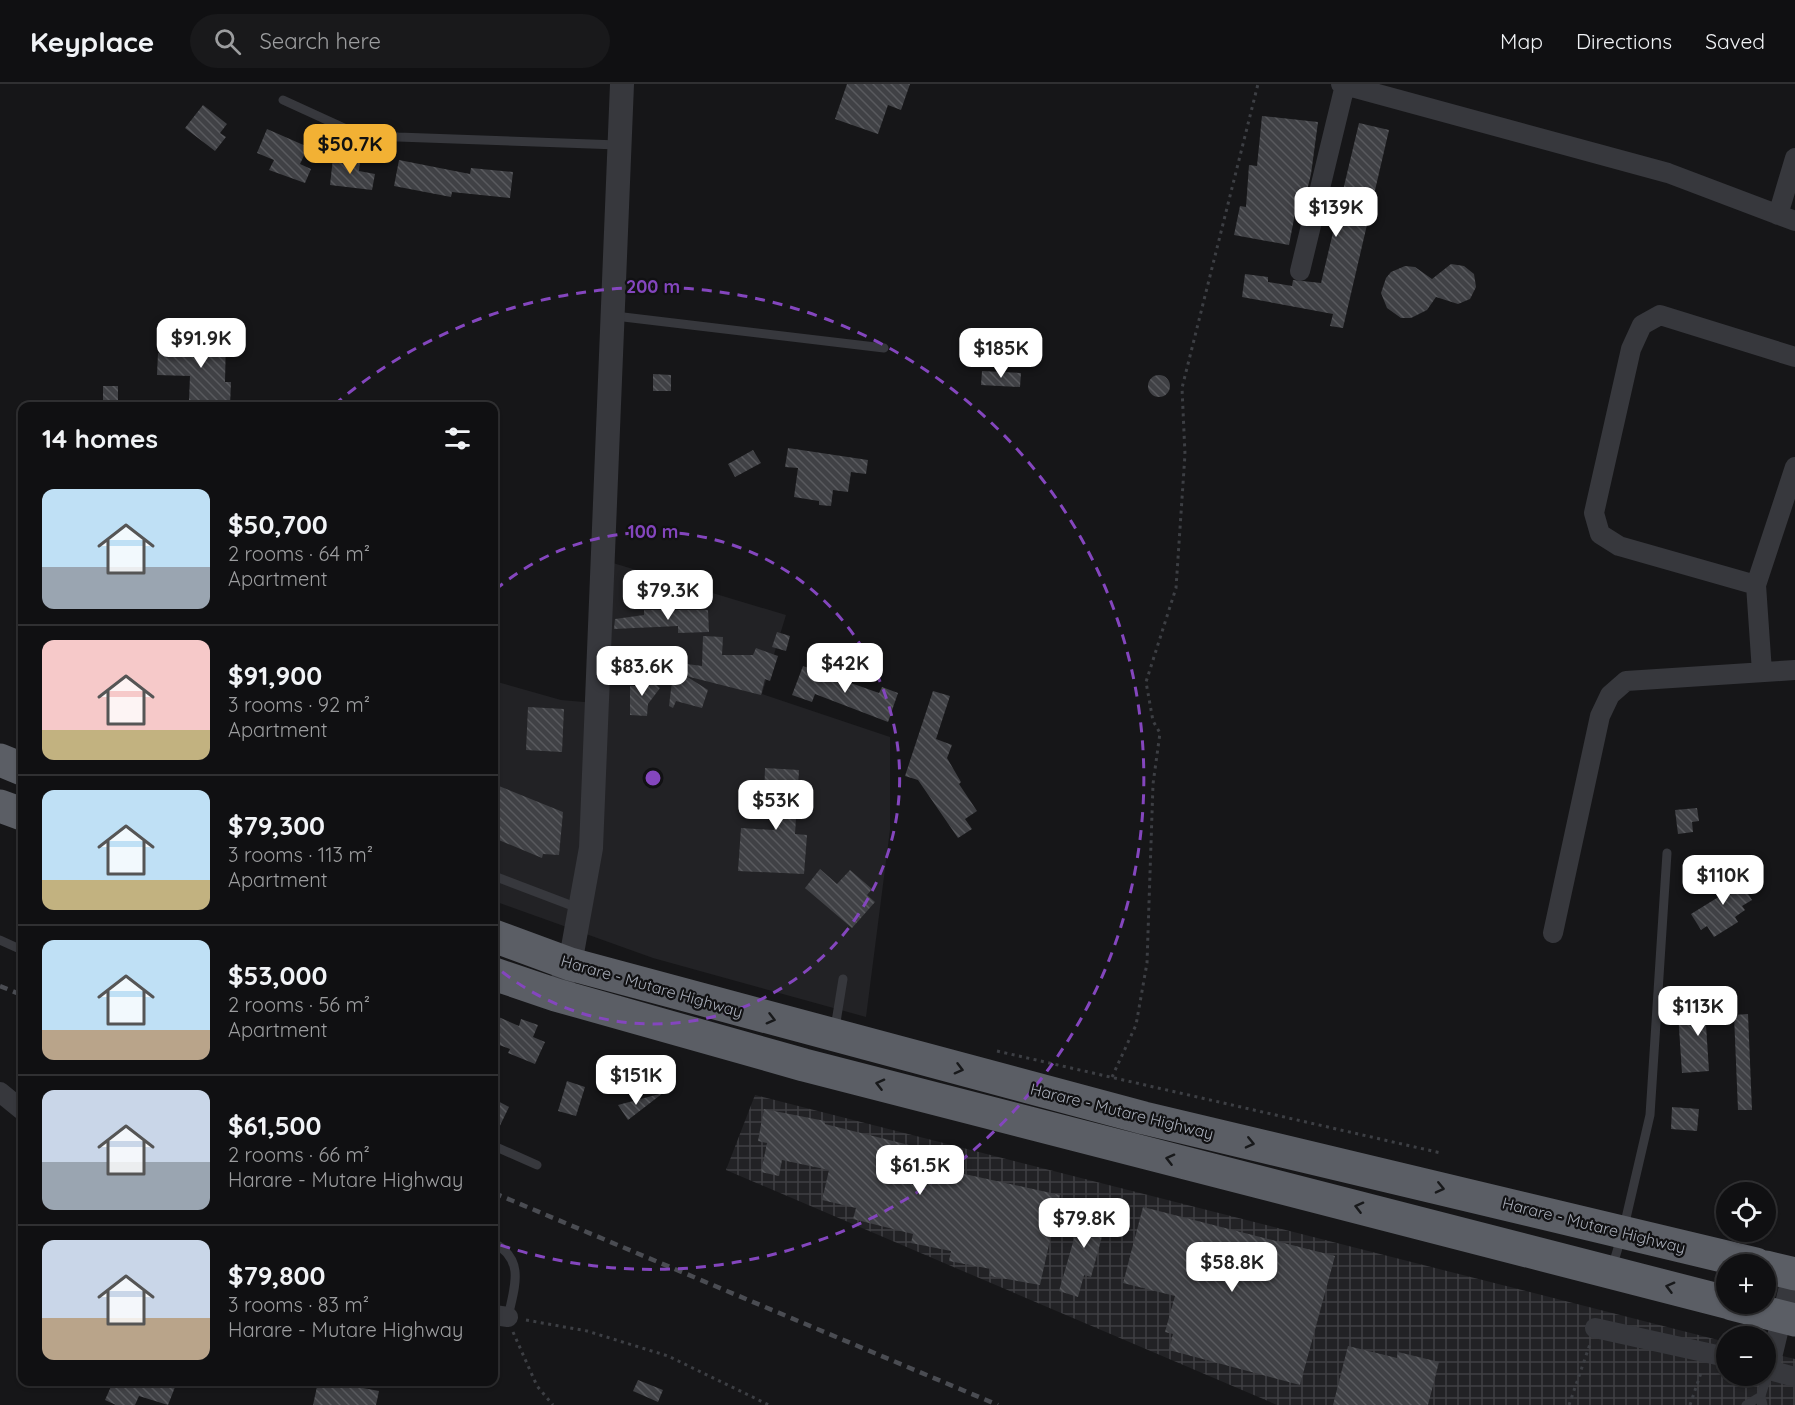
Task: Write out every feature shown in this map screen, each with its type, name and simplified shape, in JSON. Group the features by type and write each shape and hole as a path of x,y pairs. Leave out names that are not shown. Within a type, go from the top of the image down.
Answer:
{"highway":[{"path":"0,760 18,767"},
{"path":"0,806 18,813"},
{"name":"Harare - Mutare Highway","path":"498,937 570,964 1155,1120 1716,1254"},
{"name":"Harare - Mutare Highway","path":"498,975 556,995 804,1065 1716,1299"},
{"path":"1773,1314 1789,1318"}],"street":[{"path":"556,995 570,964 582,910 591,848 622,84"},
{"path":"1300,271 1343,85 1668,173 1787,218 1795,158"},
{"path":"1756,585 1619,546 1600,534 1594,513 1631,349 1642,325 1660,315 1795,357"},
{"path":"1762,672 1756,585 1795,467"},
{"path":"1553,933 1600,716 1610,695 1626,681 1795,670"},
{"path":"0,1092 18,1107"},
{"path":"1776,1349 1789,1318 1784,1272"},
{"path":"1595,1328 1716,1354"},
{"path":"1776,1372 1795,1377"}],"lane":[{"path":"283,100 352,132 398,137 618,145"},
{"path":"613,316 884,348"},
{"path":"1611,1272 1623,1231 1650,1114 1666,853"},
{"path":"498,878 582,910"},
{"path":"0,940 18,948"},
{"path":"834,1036 843,980"},
{"path":"498,1148 537,1165"},
{"path":"498,1246 508,1253 517,1274 501,1316"},
{"path":"1746,1405 1762,1401 1764,1386"}],"path":[{"path":"1112,1077 1136,1025 1147,963 1153,784 1160,733 1153,721 1146,682 1176,588 1185,454 1182,388 1258,84"},
{"path":"994,1051 1440,1153"},
{"path":"501,1316 586,1331 668,1356 769,1405"},
{"path":"501,1316 537,1386 553,1405"},
{"path":"1569,1405 1595,1328"},
{"path":"1691,1405 1707,1351"}],"shaded area":[{"path":"613,563 786,615 762,694 890,737 890,830 866,1017 653,958 498,902 498,682 561,700 607,704"},
{"path":"755,1095 1716,1339 1716,1386 1776,1386 1776,1354 1795,1359 1795,1405 1277,1405 726,1170"}],"building":[{"path":"847,84 910,84 901,110 888,105 878,134 835,119"},
{"path":"203,105 227,124 220,133 226,137 215,151 185,128"},
{"path":"1262,116 1318,122 1311,174 1305,199 1298,198 1289,245 1234,235 1240,206 1246,207 1249,165 1257,166"},
{"path":"1359,123 1389,130 1343,328 1330,326 1333,314 1242,297 1245,274 1268,277 1268,282 1292,286 1293,280 1321,283"},
{"path":"267,129 308,147 300,164 311,169 305,183 269,170 274,160 257,153"},
{"path":"333,158 360,161 359,171 375,174 372,190 330,185"},
{"path":"399,160 470,174 471,168 513,172 510,198 452,192 451,197 394,186"},
{"path":"1451,264 1464,266 1474,274 1476,287 1470,299 1458,304 1436,297 1427,310 1411,318 1401,318 1387,308 1381,293 1386,278 1391,272 1405,266 1415,267 1432,279"},
{"path":"192,333 213,334 213,337 226,338 225,382 231,382 230,402 189,400 190,376 157,375 158,353 191,355"},
{"path":"982,371 1021,373 1020,387 981,385"},
{"path":"653,374 671,375 671,391 653,391"},
{"path":"1159,375 1167,378 1170,386 1167,394 1159,397 1151,394 1148,386 1151,378"},
{"path":"103,386 118,386 118,402 103,402"},
{"path":"788,448 868,460 866,474 851,472 848,492 833,490 831,506 819,505 819,501 794,497 798,468 785,467"},
{"path":"753,450 761,463 735,477 728,464"},
{"path":"644,610 708,610 709,632 678,633 678,626 614,629 615,619 644,615"},
{"path":"777,632 790,636 786,651 772,647"},
{"path":"703,636 723,637 722,655 753,655 756,648 778,656 770,681 765,679 761,695 686,676 708,690 702,708 676,701 673,708 669,706 673,673 656,669 657,660 702,666"},
{"path":"803,666 879,693 882,687 898,693 888,722 815,694 812,702 792,695"},
{"path":"646,676 660,688 648,704 647,716 630,715 630,686 638,686"},
{"path":"933,691 950,696 936,739 952,745 947,758 961,782 959,784 977,811 965,819 972,829 958,838 918,780 905,776"},
{"path":"528,707 564,709 562,752 526,750"},
{"path":"765,768 799,770 795,834 807,835 804,874 738,871 741,828 774,830 776,800 764,799"},
{"path":"498,786 563,812 559,855 543,854 542,858 498,840"},
{"path":"1697,808 1699,821 1692,822 1693,832 1678,834 1675,810"},
{"path":"1710,861 1738,885 1741,883 1752,900 1742,906 1745,910 1735,917 1738,922 1714,937 1707,926 1701,930 1691,914 1725,893"},
{"path":"820,869 837,884 850,870 872,889 867,895 875,902 852,928 805,888"},
{"path":"1727,1006 1730,1022 1706,1025 1709,1071 1682,1073 1678,1013"},
{"path":"1748,1014 1752,1110 1738,1110 1734,1015"},
{"path":"498,1017 519,1026 521,1019 538,1025 533,1037 545,1042 535,1064 508,1053 510,1049 498,1044"},
{"path":"567,1081 585,1087 576,1116 558,1111"},
{"path":"663,1093 628,1120 618,1105"},
{"path":"498,1101 509,1107 498,1130"},
{"path":"1672,1107 1699,1109 1697,1131 1671,1129"},
{"path":"764,1109 825,1121 825,1124 917,1147 914,1163 1060,1195 1040,1285 989,1276 991,1269 949,1261 951,1251 911,1243 913,1234 853,1219 856,1208 822,1200 829,1170 782,1160 779,1176 761,1172 767,1143 758,1141"},
{"path":"1084,1204 1109,1211 1091,1277 1084,1275 1078,1297 1059,1291"},
{"path":"1143,1207 1335,1256 1300,1385 1169,1350 1173,1334 1165,1332 1175,1296 1123,1283"},
{"path":"1348,1346 1397,1358 1398,1352 1439,1362 1428,1405 1333,1405"},
{"path":"638,1380 663,1390 658,1402 633,1391"},
{"path":"111,1386 175,1386 168,1405 139,1396 135,1405 116,1405 105,1400"},
{"path":"317,1386 352,1386 379,1391 376,1405 313,1405"}],"railway":[{"path":"0,986 18,993"},
{"path":"498,1195 998,1405"}]}
